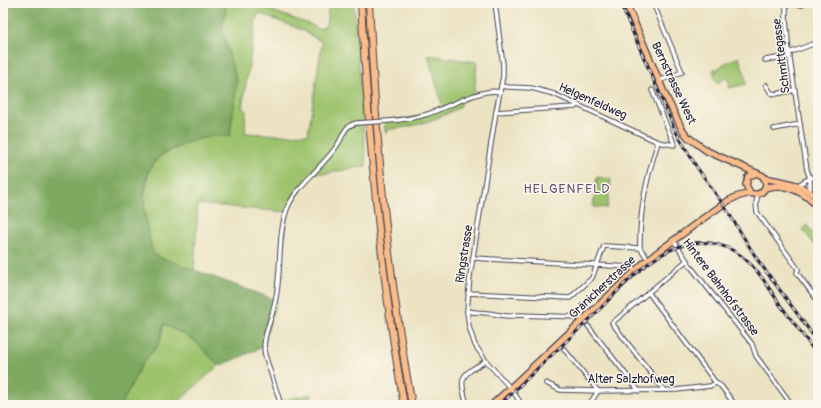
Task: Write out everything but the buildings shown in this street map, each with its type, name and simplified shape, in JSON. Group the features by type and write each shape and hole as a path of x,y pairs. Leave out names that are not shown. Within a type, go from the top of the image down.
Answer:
{"highway":[{"path":"361,3 369,129 378,226 390,321 404,405"},
{"path":"369,3 377,128 386,232 398,320 412,405"}],"main road":[{"name":"Bernstrasse West","path":"626,3 659,81 680,126 688,137 707,151 756,173"},
{"path":"741,167 747,188 750,192 758,194 762,192 766,183 764,178 760,174 756,173 750,176 746,182"},
{"path":"764,178 798,185 818,199"},
{"name":"Gränicherstrasse","path":"736,197 746,182"},
{"path":"765,188 778,186 793,190 808,197 818,208"},
{"name":"Gränicherstrasse","path":"492,405 648,259 705,217 736,197 750,192"}],"street":[{"name":"Ringstrasse","path":"495,3 503,65 501,86 473,258 467,311 472,339 486,361 510,387 522,405"},
{"path":"653,3 682,72 659,81"},
{"path":"786,4 802,5 807,3"},
{"name":"Schmittegasse","path":"786,4 786,20 790,54 807,170 810,178 810,192"},
{"path":"765,60 790,54 818,42"},
{"path":"766,85 771,93 776,94 795,90"},
{"name":"Helgenfeldweg","path":"501,86 524,87 554,94 658,142 674,145 652,90"},
{"path":"281,405 265,355 264,347 276,299 286,212 300,188 336,148 348,126 357,123 388,121 415,117 485,92 494,90 500,92"},
{"path":"496,112 575,107 577,104"},
{"path":"774,128 800,124"},
{"path":"648,259 640,248 642,200 649,170 658,142"},
{"path":"798,185 810,178 818,177"},
{"path":"758,194 756,203 757,212 798,268 797,273 818,301"},
{"name":"Hintere Bahnhofstrasse","path":"674,241 686,261 752,344 756,356 792,405"},
{"path":"468,293 570,298 592,278 604,246 640,248"},
{"path":"473,258 631,267 635,270"},
{"path":"664,390 612,323 686,261"},
{"path":"648,292 716,383 721,386 735,405"},
{"path":"467,311 501,316 582,317 584,319"},
{"path":"588,326 639,391"},
{"path":"564,349 598,391 589,405"},
{"path":"467,405 462,388 463,378 470,370 486,361"},
{"name":"Alter Salzhofweg","path":"546,383 560,390 639,391 710,386 716,383"}],"green space":[{"path":"3,3 227,3 222,30 237,82 230,136 216,136 195,140 160,156 152,165 147,177 144,203 148,231 154,255 276,300 263,347 219,366 194,340 164,324 159,344 142,364 121,405 3,405"},
{"path":"227,3 256,3 272,11 319,29 326,26 329,3 354,3 366,166 328,173 314,173 300,188 286,212 198,204 194,271 154,255 147,234 143,203 149,170 160,156 188,142 218,135 237,82 221,30","holes":["258,13 302,30 322,42 308,134 280,135 245,133 246,110 242,108"]},
{"path":"428,55 477,62 474,96 462,101 460,107 444,115 426,122 391,129 387,131 386,134 384,125 388,121 403,120 443,108"},
{"path":"739,57 744,71 746,84 729,88 730,84 727,78 722,79 720,82 716,82 713,70 715,68 716,71 718,70 718,68 723,66 723,64"},
{"path":"597,177 611,179 607,208 593,207"},
{"path":"807,225 818,239 818,249 802,229"},
{"path":"164,324 194,340 219,365 175,405 121,405 142,364 159,344"},
{"path":"311,394 313,405 281,405 279,401"}],"railway":[{"path":"620,3 676,132 696,166 725,207 757,259 818,342"},
{"path":"500,405 642,268 666,252 692,243 714,244 727,248 742,256 755,269 818,357"}],"district":[{"name":"HELGENFELD","path":"567,188"}]}
